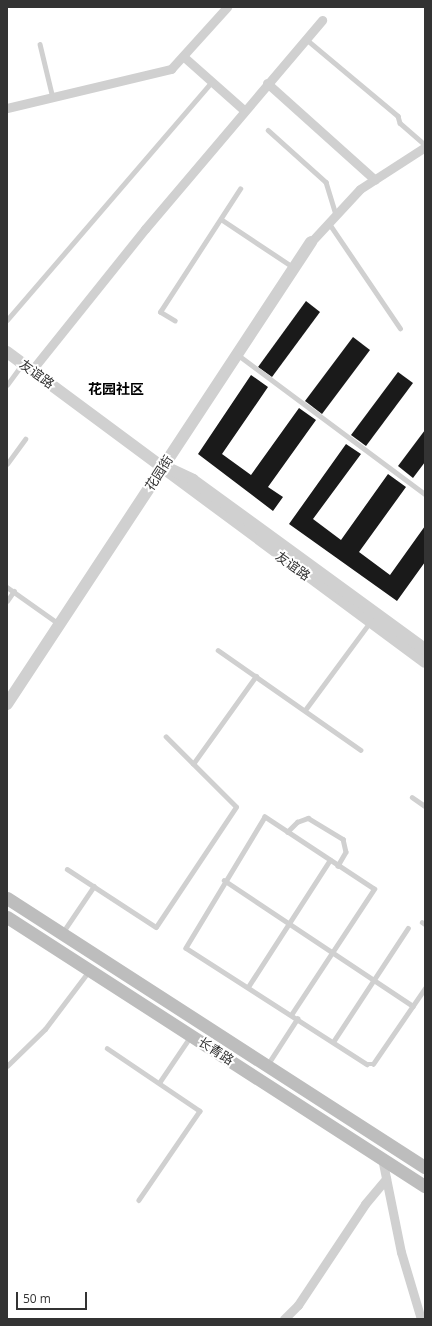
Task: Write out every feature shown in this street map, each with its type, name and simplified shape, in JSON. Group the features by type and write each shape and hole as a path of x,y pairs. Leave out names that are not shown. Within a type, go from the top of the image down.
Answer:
{"main road":[{"name":"长青路","path":"7,898 425,1167"},
{"name":"长青路","path":"7,917 425,1186"}],"street":[{"path":"7,108 166,71 184,58 227,7"},
{"path":"27,367 322,20"},
{"path":"184,58 244,110"},
{"path":"267,83 375,180"},
{"path":"311,242 360,190 425,146"},
{"name":"花园街","path":"7,704 311,242"},
{"name":"友谊路","path":"7,352 164,466 193,480 425,649"},
{"name":"友谊路","path":"164,466 186,489 425,662"},
{"path":"382,1158 401,1252 421,1319"},
{"path":"284,1319 298,1305 364,1204 386,1179"}],"lane":[{"path":"306,39 398,116 400,123 425,146"},
{"path":"40,44 53,98"},
{"path":"7,320 212,82"},
{"path":"268,130 326,182 336,215"},
{"path":"175,321 160,312 240,189"},
{"path":"221,219 294,268"},
{"path":"329,223 400,328"},
{"path":"237,354 425,494"},
{"path":"7,385 27,367"},
{"path":"7,464 25,439"},
{"path":"7,587 59,624"},
{"path":"7,601 14,591"},
{"path":"305,710 370,622"},
{"path":"218,650 361,750"},
{"path":"193,764 256,676"},
{"path":"67,869 156,927 236,807 166,737"},
{"path":"412,797 425,806"},
{"path":"291,1015 374,889 265,817 224,880 186,948 367,1064 373,1064 425,988"},
{"path":"287,832 297,822 308,818 343,840 346,852 338,866"},
{"path":"248,987 330,860"},
{"path":"224,880 413,1006"},
{"path":"62,933 94,886"},
{"path":"333,1042 408,928"},
{"path":"7,1066 45,1029 90,970"},
{"path":"267,1066 297,1019"},
{"path":"159,1083 191,1035"},
{"path":"107,1048 200,1111 139,1200"}],"building":[{"path":"306,301 320,312 272,377 258,367"},
{"path":"353,337 370,350 322,414 305,401"},
{"path":"398,372 413,383 366,446 351,435"},
{"path":"251,375 268,387 222,454 251,475 299,408 316,420 268,487 283,497 273,511 198,454"},
{"path":"425,430 425,462 413,478 398,466"},
{"path":"346,444 361,454 313,519 341,540 388,474 406,487 359,552 390,575 425,526 425,562 397,601 289,524"}],"district":[{"name":"花园社区","path":"116,389"}]}
